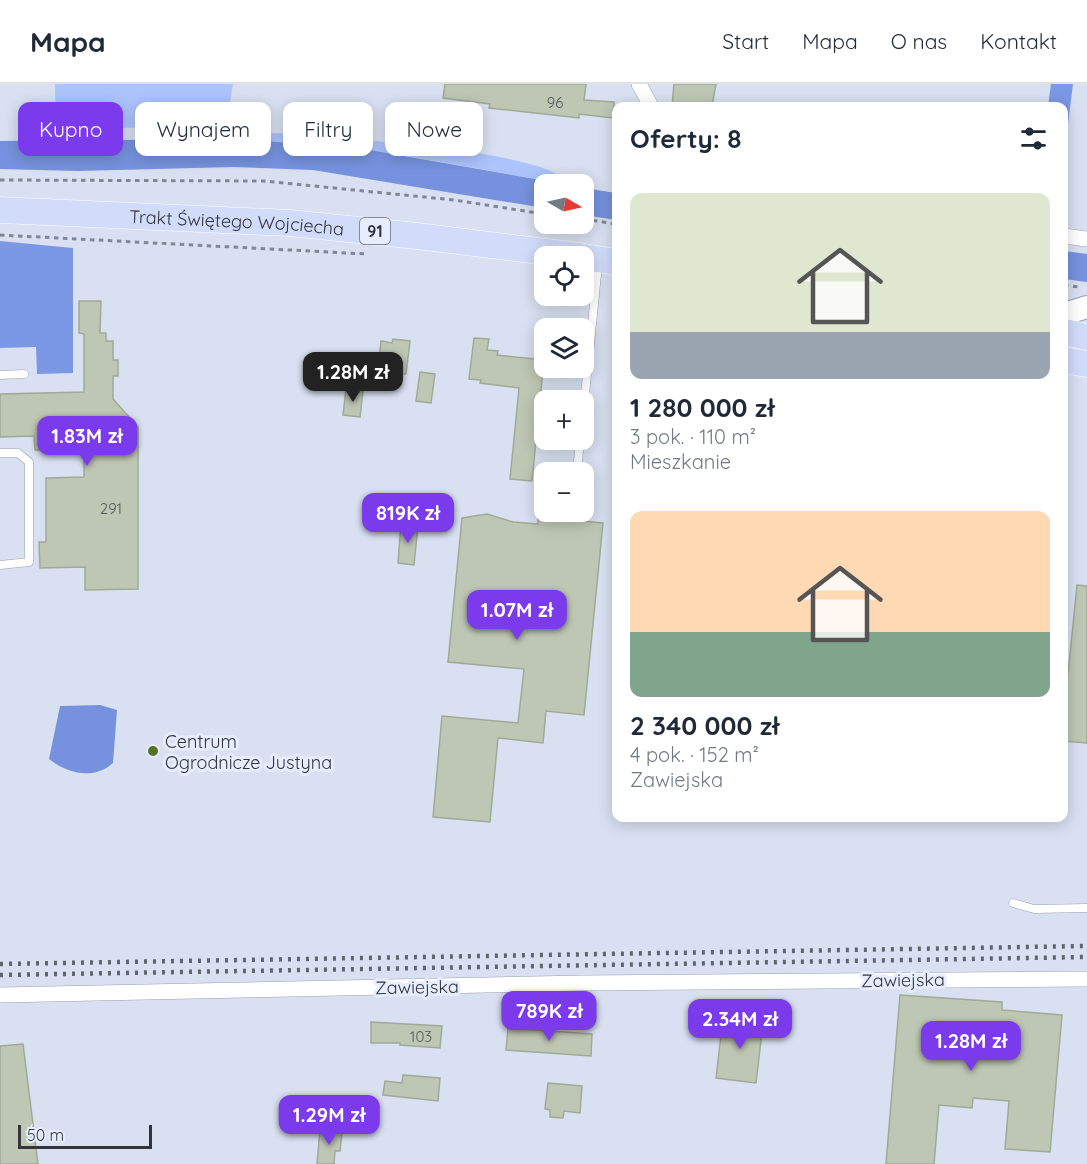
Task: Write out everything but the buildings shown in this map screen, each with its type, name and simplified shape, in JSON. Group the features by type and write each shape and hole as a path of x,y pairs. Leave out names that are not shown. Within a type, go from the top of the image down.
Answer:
{"main road":[{"name":"Trakt Świętego Wojciecha","path":"0,210 290,224 417,236 534,251"},
{"path":"1068,313 1087,307"},
{"path":"1068,333 1087,336"},
{"path":"1068,361 1087,364"}],"street":[{"path":"639,84 649,102"},
{"path":"1068,237 1087,239"},
{"name":"Zawiejska","path":"0,995 583,983 1087,978"}],"lane":[{"path":"585,390 591,306"},
{"path":"0,375 24,374"},
{"path":"0,453 18,453 29,462 29,562 0,565"},
{"path":"1013,903 1034,909 1087,908"}],"path":[{"path":"0,180 264,181 454,200 534,212"},
{"path":"594,221 612,223"},
{"path":"0,235 368,254"},
{"path":"1068,286 1087,288"}],"shaded area":[{"path":"55,84 233,84 230,102 135,102 135,128 123,128 123,102 55,102"},
{"path":"1051,84 1073,84 1068,124 1068,102 1049,102"},
{"path":"271,133 283,133 283,144 271,142"},
{"path":"123,140 135,140 135,156 271,156 271,142 283,142 283,156 373,156 373,151 385,153 385,156 404,156 534,179 534,206 313,170 233,167 78,171 0,169 0,141 18,141 18,156 123,156"},
{"path":"373,141 385,142 385,154 373,153"},
{"path":"483,154 537,166 557,174 534,174 534,179 407,156 483,156"},
{"path":"594,190 612,192 612,219 594,217"},
{"path":"0,241 73,248 73,373 37,374 36,347 0,348"},
{"path":"1068,252 1087,254 1087,282 1068,280"},
{"path":"100,705 117,710 113,763 98,772 81,773 64,768 49,759 60,706"}],"railway":[{"path":"0,964 1087,946"},
{"path":"0,975 1087,957"}],"place":[{"name":"Centrum Ogrodnicze Justyna","path":"153,751"}]}
